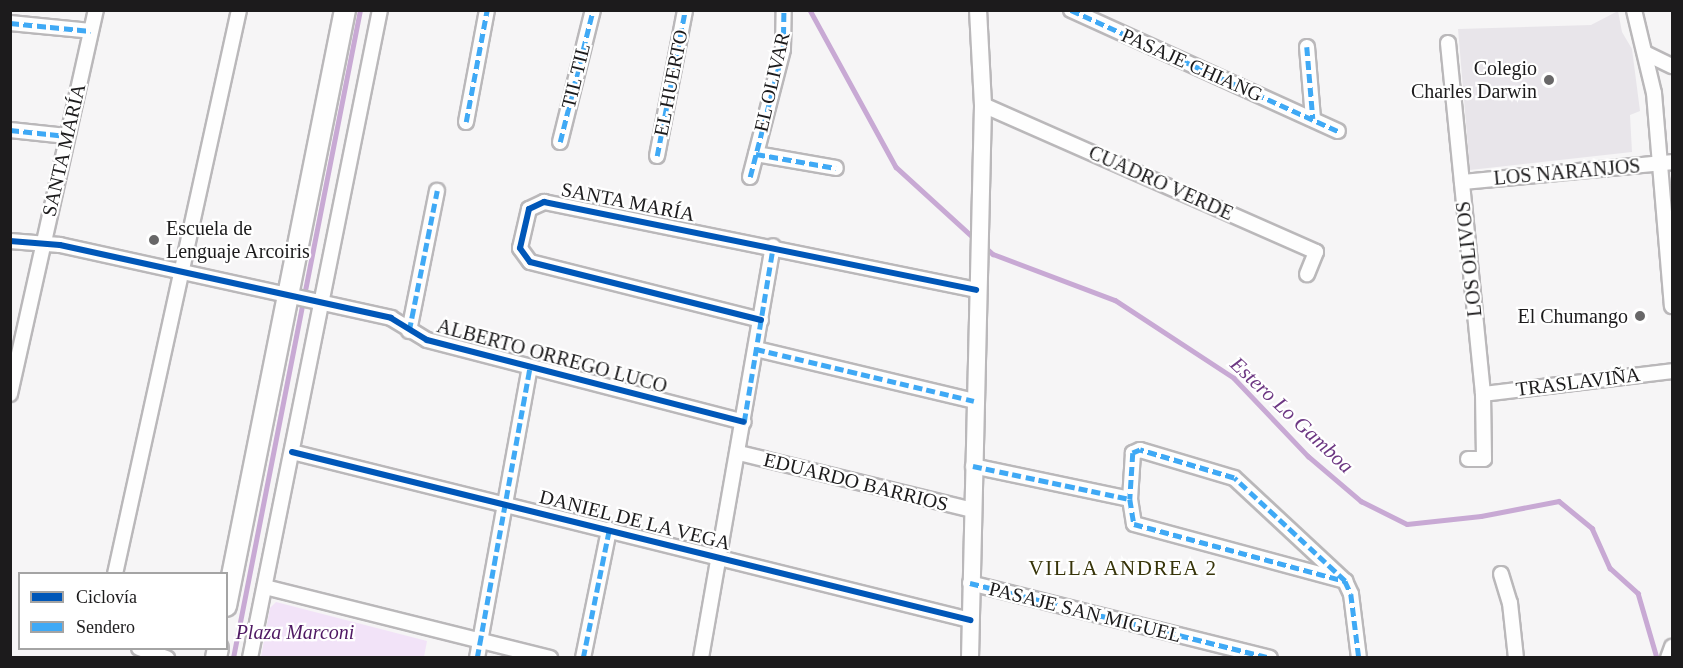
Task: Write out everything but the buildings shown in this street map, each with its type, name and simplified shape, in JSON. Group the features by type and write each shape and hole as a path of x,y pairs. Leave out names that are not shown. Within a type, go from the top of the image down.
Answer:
{"main road":[{"path":"228,596 345,10"}],"street":[{"name":"SANTA MARÍA","path":"10,394 14,365 96,10"},
{"path":"115,572 238,10"},
{"path":"250,657 380,10"},
{"path":"466,122 487,10"},
{"name":"TIL TIL","path":"560,142 593,10"},
{"name":"EL HUERTO","path":"657,156 685,10"},
{"name":"EL OLIVAR","path":"750,177 783,49 784,10"},
{"path":"970,657 976,290 979,259 983,105 978,10"},
{"name":"PASAJE CHIANG","path":"1071,10 1338,130"},
{"path":"1635,13 1647,54 1666,163 1672,306"},
{"path":"10,23 91,31"},
{"name":"LOS OLIVOS","path":"1448,43 1483,394 1484,459 1468,459"},
{"path":"1307,48 1313,119"},
{"path":"1647,54 1672,66"},
{"name":"CUADRO VERDE","path":"983,105 1316,252 1307,274"},
{"path":"10,129 67,136"},
{"name":"EL OLIVAR","path":"756,154 836,168"},
{"name":"LOS NARANJOS","path":"1462,182 1666,163"},
{"path":"410,331 438,191"},
{"name":"SANTA MARÍA","path":"761,320 530,262 520,248 529,209 544,202 773,246 976,290"},
{"name":"ALBERTO ORREGO LUCO","path":"10,241 42,244 181,271 391,318 427,340 744,422"},
{"path":"701,657 739,453 773,246"},
{"path":"756,349 974,401"},
{"path":"477,657 530,367"},
{"name":"TRASLAVIÑA","path":"1483,394 1672,371"},
{"path":"1345,581 1138,527 1131,518 1132,457 1140,450 1234,478 1345,581 1351,594 1359,657"},
{"name":"DANIEL DE LA VEGA","path":"292,452 970,620"},
{"name":"EDUARDO BARRIOS","path":"739,453 972,510"},
{"path":"973,466 1130,499"},
{"path":"583,657 609,530"},
{"path":"1501,574 1510,603 1516,657"},
{"name":"PASAJE SAN MIGUEL","path":"970,583 1270,657"},
{"path":"265,587 550,657"},
{"path":"145,650 167,657"}],"shaded area":[{"name":"Colegio Charles Darwin","path":"1618,11 1622,32 1632,49 1640,111 1630,115 1632,152 1470,170 1458,29 1591,25"}],"green space":[{"name":"Plaza Marconi","path":"276,602 427,641 424,657 261,657 270,608"}],"waterway":[{"path":"233,658 360,10"},
{"name":"Estero Lo Gamboa","path":"810,10 896,167 975,239"},
{"path":"1418,10 1513,10"},
{"name":"Estero Lo Gamboa","path":"984,246 993,254 1115,300 1234,378 1308,456 1361,501 1407,524 1481,516 1559,501 1592,528 1610,568 1638,593 1657,658"}],"marked path":[{"path":"466,122 487,10"},
{"path":"560,142 593,10"},
{"path":"657,156 685,10"},
{"path":"750,177 783,49 784,10"},
{"path":"1071,10 1338,131"},
{"path":"10,23 91,31"},
{"path":"1307,47 1313,119"},
{"path":"10,130 67,136"},
{"path":"756,154 836,168"},
{"path":"409,331 437,191"},
{"path":"744,422 773,246"},
{"path":"756,349 974,401"},
{"path":"477,658 530,367"},
{"path":"1345,581 1234,478 1140,450 1133,453 1130,499 1134,524 1345,581 1351,594 1359,658"},
{"path":"973,466 1130,499"},
{"path":"583,658 609,530"},
{"path":"970,583 1270,658"}],"cycle path":[{"path":"761,320 530,262 520,248 529,209 544,202 976,290"},
{"path":"10,241 60,245 391,318 427,340 744,422"},
{"path":"292,452 970,620"}],"place":[{"name":"Colegio Charles Darwin","path":"1549,80"},
{"name":"Escuela de Lenguaje Arcoiris","path":"154,240"},
{"name":"El Chumango","path":"1640,316"}],"district":[{"name":"VILLA ANDREA 2","path":"1123,568"}]}
